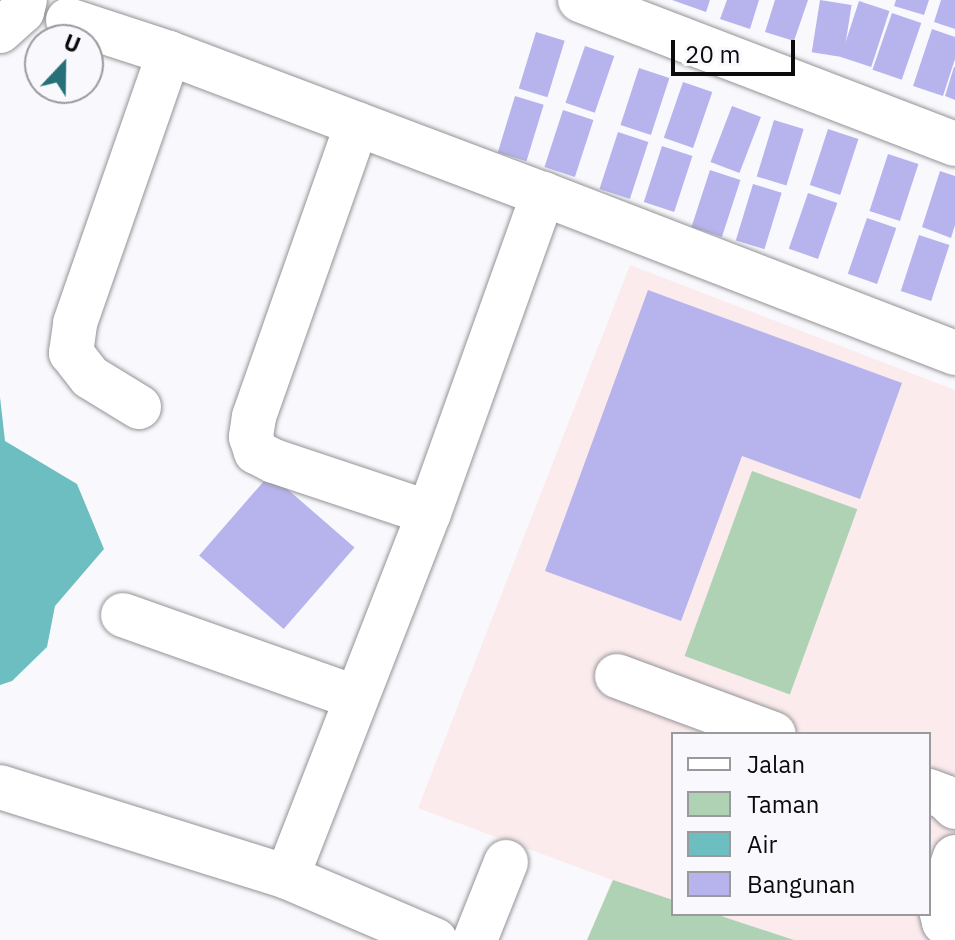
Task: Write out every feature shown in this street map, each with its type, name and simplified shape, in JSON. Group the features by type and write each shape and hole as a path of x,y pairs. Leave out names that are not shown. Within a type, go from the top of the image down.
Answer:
{"street":[{"path":"580,0 955,144"},
{"path":"68,20 169,53 955,353"},
{"path":"139,407 90,377 71,353 75,323 169,53"},
{"path":"357,124 254,417 251,437 256,452 274,461 429,513"},
{"path":"287,877 429,513 543,194"},
{"path":"123,615 355,697"},
{"path":"617,676 769,732"},
{"path":"0,787 287,877 435,940"},
{"path":"931,792 945,797 955,807"},
{"path":"955,857 939,902 944,922 955,929"},
{"path":"475,940 506,862"}],"shaded area":[{"path":"630,265 955,390 955,940 587,940 612,880 418,808"}],"green space":[{"path":"752,471 857,509 790,694 685,656"},
{"path":"613,880 671,899 671,916 721,916 794,940 587,940"}],"water":[{"path":"0,397 5,441 77,484 104,549 55,606 47,647 12,681 0,685"}],"building":[{"path":"672,0 710,0 706,12"},
{"path":"727,0 759,0 750,29 720,19"},
{"path":"775,0 808,0 794,41 765,32"},
{"path":"820,0 852,5 843,57 812,52"},
{"path":"896,0 929,0 924,15 894,6"},
{"path":"941,0 955,0 955,29 934,22"},
{"path":"859,1 889,11 871,67 841,57"},
{"path":"892,13 921,23 902,80 872,70"},
{"path":"932,29 955,37 955,59 943,96 913,86"},
{"path":"536,32 565,41 547,97 519,88"},
{"path":"585,46 614,56 595,113 565,103"},
{"path":"955,67 955,100 945,96"},
{"path":"639,68 669,78 651,135 620,125"},
{"path":"683,82 712,92 693,148 664,138"},
{"path":"515,96 544,105 526,161 498,152"},
{"path":"732,106 761,117 739,173 710,162"},
{"path":"563,110 593,120 575,177 544,167"},
{"path":"774,120 804,129 786,185 757,176"},
{"path":"828,129 858,139 840,195 810,185"},
{"path":"618,132 648,142 630,199 599,189"},
{"path":"662,146 692,156 674,212 644,202"},
{"path":"888,154 918,164 900,221 869,211"},
{"path":"710,170 740,180 722,237 691,227"},
{"path":"940,171 955,176 955,225 951,238 922,227"},
{"path":"753,184 782,193 764,249 736,240"},
{"path":"808,193 837,203 818,259 789,249"},
{"path":"867,218 896,228 877,284 848,274"},
{"path":"919,235 949,245 931,301 901,291"},
{"path":"648,290 902,383 860,499 742,456 681,621 545,571"},
{"path":"270,474 355,547 284,629 199,556"}]}
